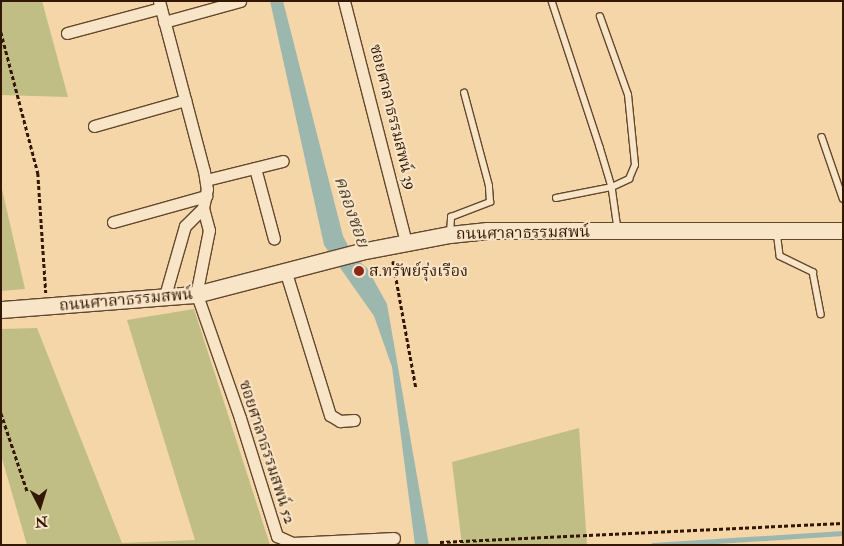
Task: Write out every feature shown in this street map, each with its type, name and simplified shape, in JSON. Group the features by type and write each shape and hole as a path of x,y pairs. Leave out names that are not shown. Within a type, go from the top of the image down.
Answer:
{"street":[{"path":"164,22 240,1"},
{"name":"ซอยศาลาธรรมสพน์ 39","path":"344,1 406,242"},
{"path":"67,33 160,4 206,180 206,196 203,208 209,230 196,295"},
{"path":"94,126 185,100"},
{"path":"206,180 283,161"},
{"path":"255,168 274,239"},
{"path":"113,222 206,196"},
{"path":"164,299 185,226 203,208"},
{"name":"ถนนศาลาธรรมสพน์","path":"1,310 164,299 196,295 406,242 488,231 843,231"},
{"path":"286,273 330,415 340,421 354,420"},
{"name":"ซอยศาลาธรรมสพน์ 52","path":"196,295 240,418 277,536 294,543 394,538"}],"lane":[{"path":"552,1 612,188 618,231"},
{"path":"556,198 612,188 629,179 635,165 631,112 600,17"},
{"path":"450,235 451,217 490,202 489,186 464,93"},
{"path":"822,137 843,198"},
{"path":"777,231 780,256 806,266 813,272 821,314"}],"path":[{"path":"1,32 38,174 46,292 43,306"},
{"path":"389,246 404,308 416,388"},
{"path":"1,413 28,493"},
{"path":"440,542 843,523"}],"shaded area":[{"path":"1,1 42,1 68,97 1,95"},
{"path":"1,185 25,289 1,291"},
{"path":"194,309 270,545 27,545 1,455 1,329 37,328 122,543 195,540 127,320"},
{"path":"579,428 587,545 462,545 452,462"}],"water":[{"path":"270,1 283,1 343,236 354,257 367,268 387,304 429,545 415,545 392,367 374,316 324,245"}],"waterway":[{"path":"653,545 843,533"}],"place":[{"name":"ส.ทรัพย์รุ่งเรือง","path":"359,271"}],"water label":[{"name":"คลองซอย","path":"351,212"}]}
